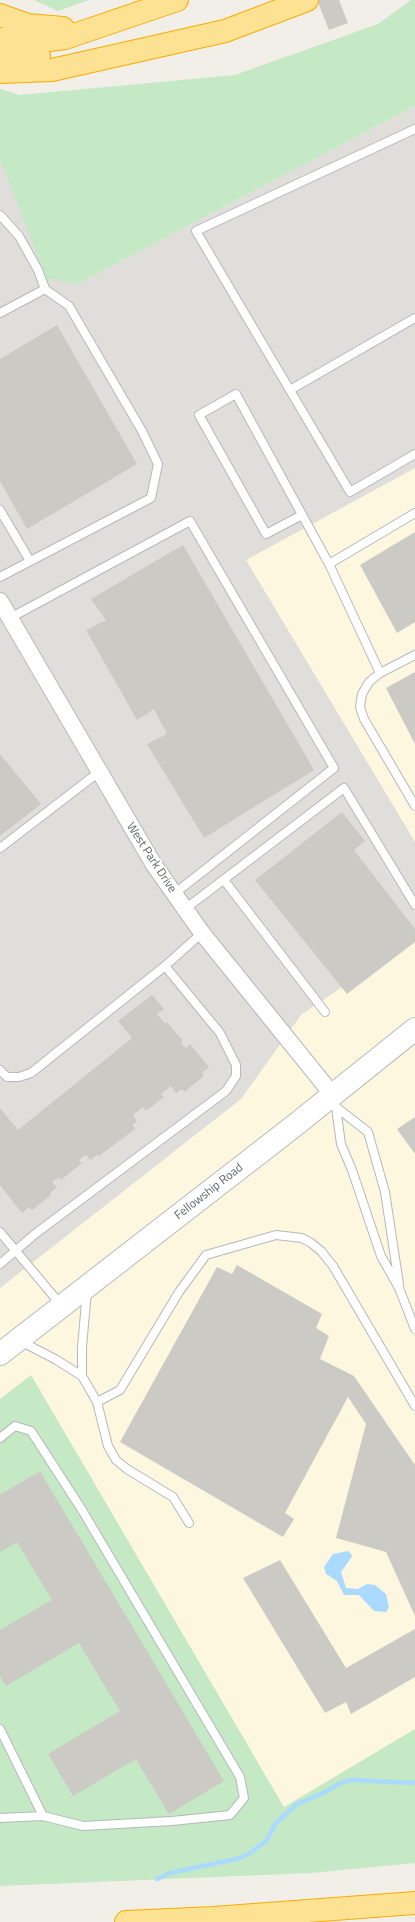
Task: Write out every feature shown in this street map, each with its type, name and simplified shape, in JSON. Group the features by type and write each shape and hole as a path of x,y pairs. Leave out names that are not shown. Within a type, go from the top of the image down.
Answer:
{"highway":[{"path":"0,39 42,41 65,38 177,0"},
{"path":"0,72 52,70 131,53 225,31 308,0"},
{"path":"0,15 28,25 46,28 63,28 112,22"},
{"path":"0,54 28,56 131,53"},
{"path":"126,1922 230,1917 415,1903"}],"street":[{"name":"West Park Drive","path":"0,601 154,865 202,933 334,1101"},
{"name":"Fellowship Road","path":"0,1354 294,1126 334,1101 415,1029"}],"lane":[{"path":"415,128 196,231 350,492 415,454"},
{"path":"0,215 19,236 38,270 45,289 69,306 142,431 158,464 151,498 0,577"},
{"path":"0,313 45,289"},
{"path":"290,390 415,318"},
{"path":"302,515 266,534 199,415 236,394 329,564 380,673"},
{"path":"0,510 30,561"},
{"path":"329,564 415,513"},
{"path":"10,618 190,521 334,768 174,894"},
{"path":"415,655 380,673 369,682 362,694 360,708 364,718 415,806"},
{"path":"0,848 99,772"},
{"path":"185,909 344,788 415,905"},
{"path":"224,880 325,1012"},
{"path":"0,1070 7,1077 19,1077 31,1073 165,966 202,933"},
{"path":"0,1264 15,1251 226,1091 236,1076 236,1065 220,1033 165,966"},
{"path":"334,1101 341,1144 349,1160 381,1256 399,1288 415,1328"},
{"path":"334,1101 368,1132 378,1162 390,1214 399,1288"},
{"path":"0,1232 61,1306"},
{"path":"97,1402 120,1390 179,1292 206,1254 276,1235 302,1238 321,1251 345,1287 415,1406"},
{"path":"82,1376 82,1347 88,1285"},
{"path":"18,1340 55,1359 82,1376 97,1402 108,1446 116,1460 127,1469 173,1497 188,1523"},
{"path":"0,1438 15,1426 31,1431 82,1510 240,1777 244,1798 230,1815 179,1820 83,1826 43,1816 0,1818"},
{"path":"0,1729 43,1816"}],"shaded area":[{"path":"415,24 415,1847 0,1864 0,138 133,137"},
{"path":"415,106 415,468 246,560 415,842 415,937 301,1015 241,1099 0,1288 0,164 2,163 78,284"}],"green space":[{"path":"34,0 89,0 58,11"},
{"path":"411,0 415,0 415,106 78,284 46,278 2,163 0,164 0,89 20,95 235,75 378,24"},
{"path":"31,1375 284,1807 415,1729 415,1863 311,1873 0,1886 0,1399"}],"water":[{"path":"348,1551 352,1555 351,1558 341,1572 346,1588 358,1589 367,1584 375,1585 386,1594 389,1607 386,1612 374,1611 359,1595 344,1595 337,1581 326,1574 324,1567 333,1554"}],"building":[{"path":"317,0 339,0 348,23 329,30"},
{"path":"57,325 137,464 27,529 0,481 0,359"},
{"path":"415,532 415,622 397,633 360,565"},
{"path":"183,545 314,770 204,838 147,744 167,734 154,709 137,720 86,630 106,620 91,599"},
{"path":"415,672 415,744 386,688"},
{"path":"0,754 41,804 0,836"},
{"path":"342,812 365,841 354,850 415,929 415,942 347,994 255,880"},
{"path":"152,995 164,1009 157,1014 165,1024 167,1022 183,1041 181,1043 186,1048 190,1044 209,1067 202,1073 204,1076 184,1092 182,1089 176,1093 171,1086 161,1094 164,1097 146,1111 143,1107 133,1115 137,1121 132,1125 135,1129 99,1156 98,1154 90,1160 86,1155 79,1160 82,1163 61,1180 59,1177 52,1182 57,1187 50,1193 51,1195 32,1210 29,1207 22,1213 0,1185 0,1108 18,1130 132,1038 118,1021"},
{"path":"415,1117 415,1154 397,1129"},
{"path":"237,1265 322,1314 316,1328 329,1336 320,1359 354,1376 415,1465 415,1616 386,1552 336,1538 366,1424 348,1397 285,1513 294,1519 283,1537 120,1442 217,1267 232,1274"},
{"path":"40,1471 224,1781 169,1814 136,1759 73,1796 48,1754 120,1711 79,1643 6,1686 0,1676 0,1630 52,1600 17,1542 0,1552 0,1495"},
{"path":"280,1560 346,1668 415,1629 415,1677 351,1714 346,1702 325,1713 243,1578"}],"waterway":[{"path":"157,1879 170,1873 240,1858 250,1853 266,1841 276,1823 297,1804 321,1794 343,1782 352,1780 415,1783"}]}
